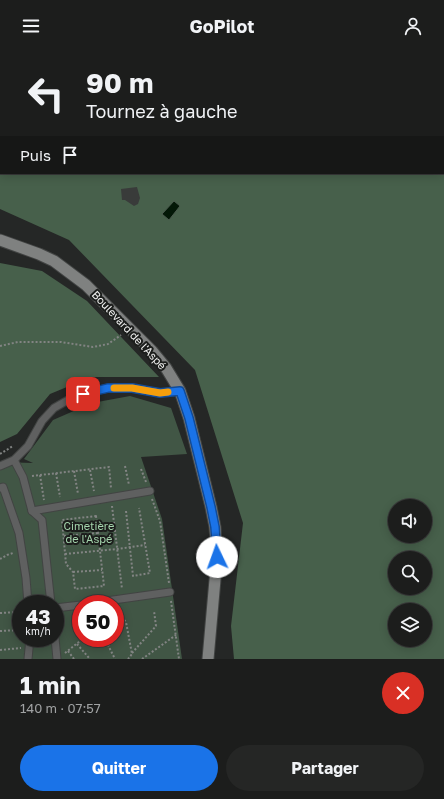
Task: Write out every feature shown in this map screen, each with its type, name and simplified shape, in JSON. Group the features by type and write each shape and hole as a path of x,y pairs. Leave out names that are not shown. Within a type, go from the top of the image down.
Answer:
{"main road":[{"name":"Boulevard de l'Aspé","path":"0,240 54,261 86,285 152,351 166,368 180,391 189,418 215,527 217,557 208,659"}],"lane":[{"path":"0,466 14,460 28,446 42,421 54,408 68,400 83,394 108,388 132,388 160,393 180,391"},
{"path":"14,460 23,477 32,511 42,520 50,595"},
{"path":"0,488 3,488 20,532 27,595"},
{"path":"32,511 150,491"},
{"path":"124,598 170,592"},
{"path":"56,647 57,658"},
{"path":"28,659 30,648"}],"path":[{"path":"0,346 18,342 61,342 93,347 108,344 130,329"},
{"path":"125,466 130,494"},
{"path":"142,469 160,522 179,659"},
{"path":"90,470 96,500"},
{"path":"74,471 79,503"},
{"path":"56,473 62,506"},
{"path":"40,475 46,509"},
{"path":"126,511 133,576 150,573 139,508"},
{"path":"96,516 104,586 75,589 74,572 66,564 64,536 62,520 96,516"},
{"path":"64,536 98,533"},
{"path":"66,554 145,545"},
{"path":"0,559 7,555 22,552"},
{"path":"74,572 102,570"},
{"path":"128,659 156,626 154,611"},
{"path":"0,613 12,612"},
{"path":"124,620 126,622 132,654"},
{"path":"0,631 12,630"},
{"path":"142,659 176,635"},
{"path":"57,658 73,647"},
{"path":"80,647 90,659"},
{"path":"109,647 115,659"},
{"path":"0,650 30,648"},
{"path":"68,651 74,659"}],"green space":[{"name":"Cimetière de l'Aspé","path":"130,396 171,408 187,454 141,457 162,519 182,659 0,659 0,462 33,463 24,459 53,420 92,403"}],"shaded area":[{"path":"0,174 444,174 444,659 234,659 231,626 243,523 195,370 69,240 0,209"},
{"path":"174,201 180,206 169,220 162,214"},
{"path":"0,263 42,271 87,301 159,377 91,377 50,394 17,434 0,442"}],"building":[{"path":"137,187 140,198 138,204 134,206 125,200 122,200 121,189"}],"slow traffic":[{"path":"114,388 132,388 160,393 168,392"}],"route":[{"path":"83,394 108,388 132,388 160,393 180,391 189,418 211,507 215,527 217,557"}]}
